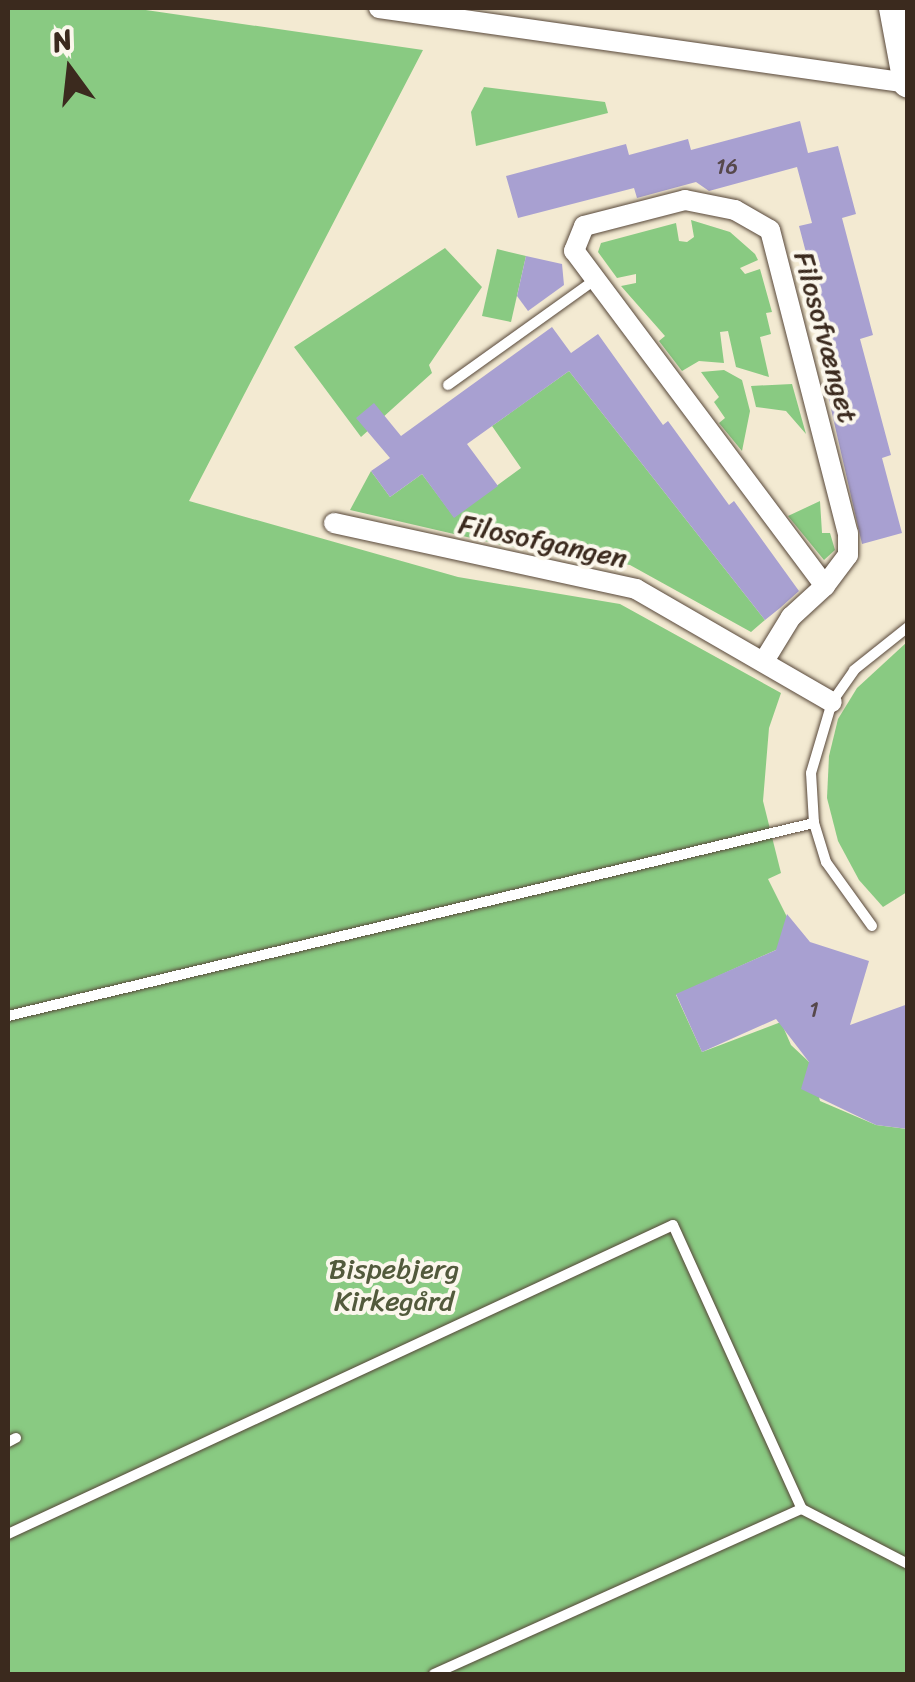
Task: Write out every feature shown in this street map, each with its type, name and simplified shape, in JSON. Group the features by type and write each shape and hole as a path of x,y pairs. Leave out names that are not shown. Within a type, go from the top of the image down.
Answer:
{"street":[{"path":"379,8 517,18 908,83 894,8"},
{"name":"Filosofvænget","path":"764,662 791,617 825,586 848,556 848,533 770,230 735,210 686,200 584,226 574,251 593,280 825,586"},
{"name":"Filosofgangen","path":"334,523 636,589 832,702"}],"lane":[{"path":"448,385 593,280"},
{"path":"872,926 826,862 814,823 811,773 832,702 854,670 908,627"},
{"path":"8,1016 814,823"},
{"path":"8,1534 673,1225 802,1509 908,1564"},
{"path":"434,1674 802,1509"}],"green space":[{"name":"Bispebjerg Kirkegård","path":"8,8 132,8 423,50 189,501 458,577 620,604 781,693 769,728 763,801 781,873 768,879 789,921 778,949 676,995 702,1052 781,1022 791,1045 809,1062 820,1101 876,1125 907,1129 907,1674 8,1674"},
{"path":"484,87 605,102 608,113 476,146 471,112"},
{"path":"691,220 730,232 758,260 740,268 745,274 760,269 772,312 766,313 771,334 760,337 769,377 736,367 728,331 720,332 724,363 699,361 682,371 659,341 665,336 621,286 636,283 636,274 617,278 598,252 601,243 676,223 679,241 687,242 694,237"},
{"path":"445,248 482,287 429,365 432,373 361,437 294,347"},
{"path":"497,249 526,256 511,322 482,316"},
{"path":"724,370 742,380 750,411 742,451 719,423 725,418 714,402 719,397 701,372"},
{"path":"569,371 765,620 751,632 630,565 506,546 350,510 371,471 390,497 422,474 454,517 521,468 492,426"},
{"path":"792,384 806,434 786,411 756,407 751,386"},
{"path":"820,501 822,533 830,533 835,550 824,560 788,516"},
{"path":"907,642 907,892 883,907 859,880 838,841 827,798 829,756 838,719 857,688"}],"building":[{"path":"800,121 808,153 838,146 856,214 842,218 873,335 860,339 891,455 882,458 902,533 862,544 817,348 830,344 799,226 812,223 797,167 709,191 696,182 637,198 634,188 518,218 506,176 626,144 629,155 688,139 691,150"},
{"path":"526,256 562,264 564,285 528,311 517,296"},
{"path":"552,327 571,353 598,334 663,425 668,421 729,505 734,501 799,591 765,620 569,371 467,444 498,486 454,518 422,474 390,497 371,471 390,458 356,418 374,403 401,436"},
{"path":"787,914 810,942 869,961 850,1025 908,1004 908,1129 876,1125 801,1089 809,1062 776,1019 702,1052 676,994 776,950"}]}
